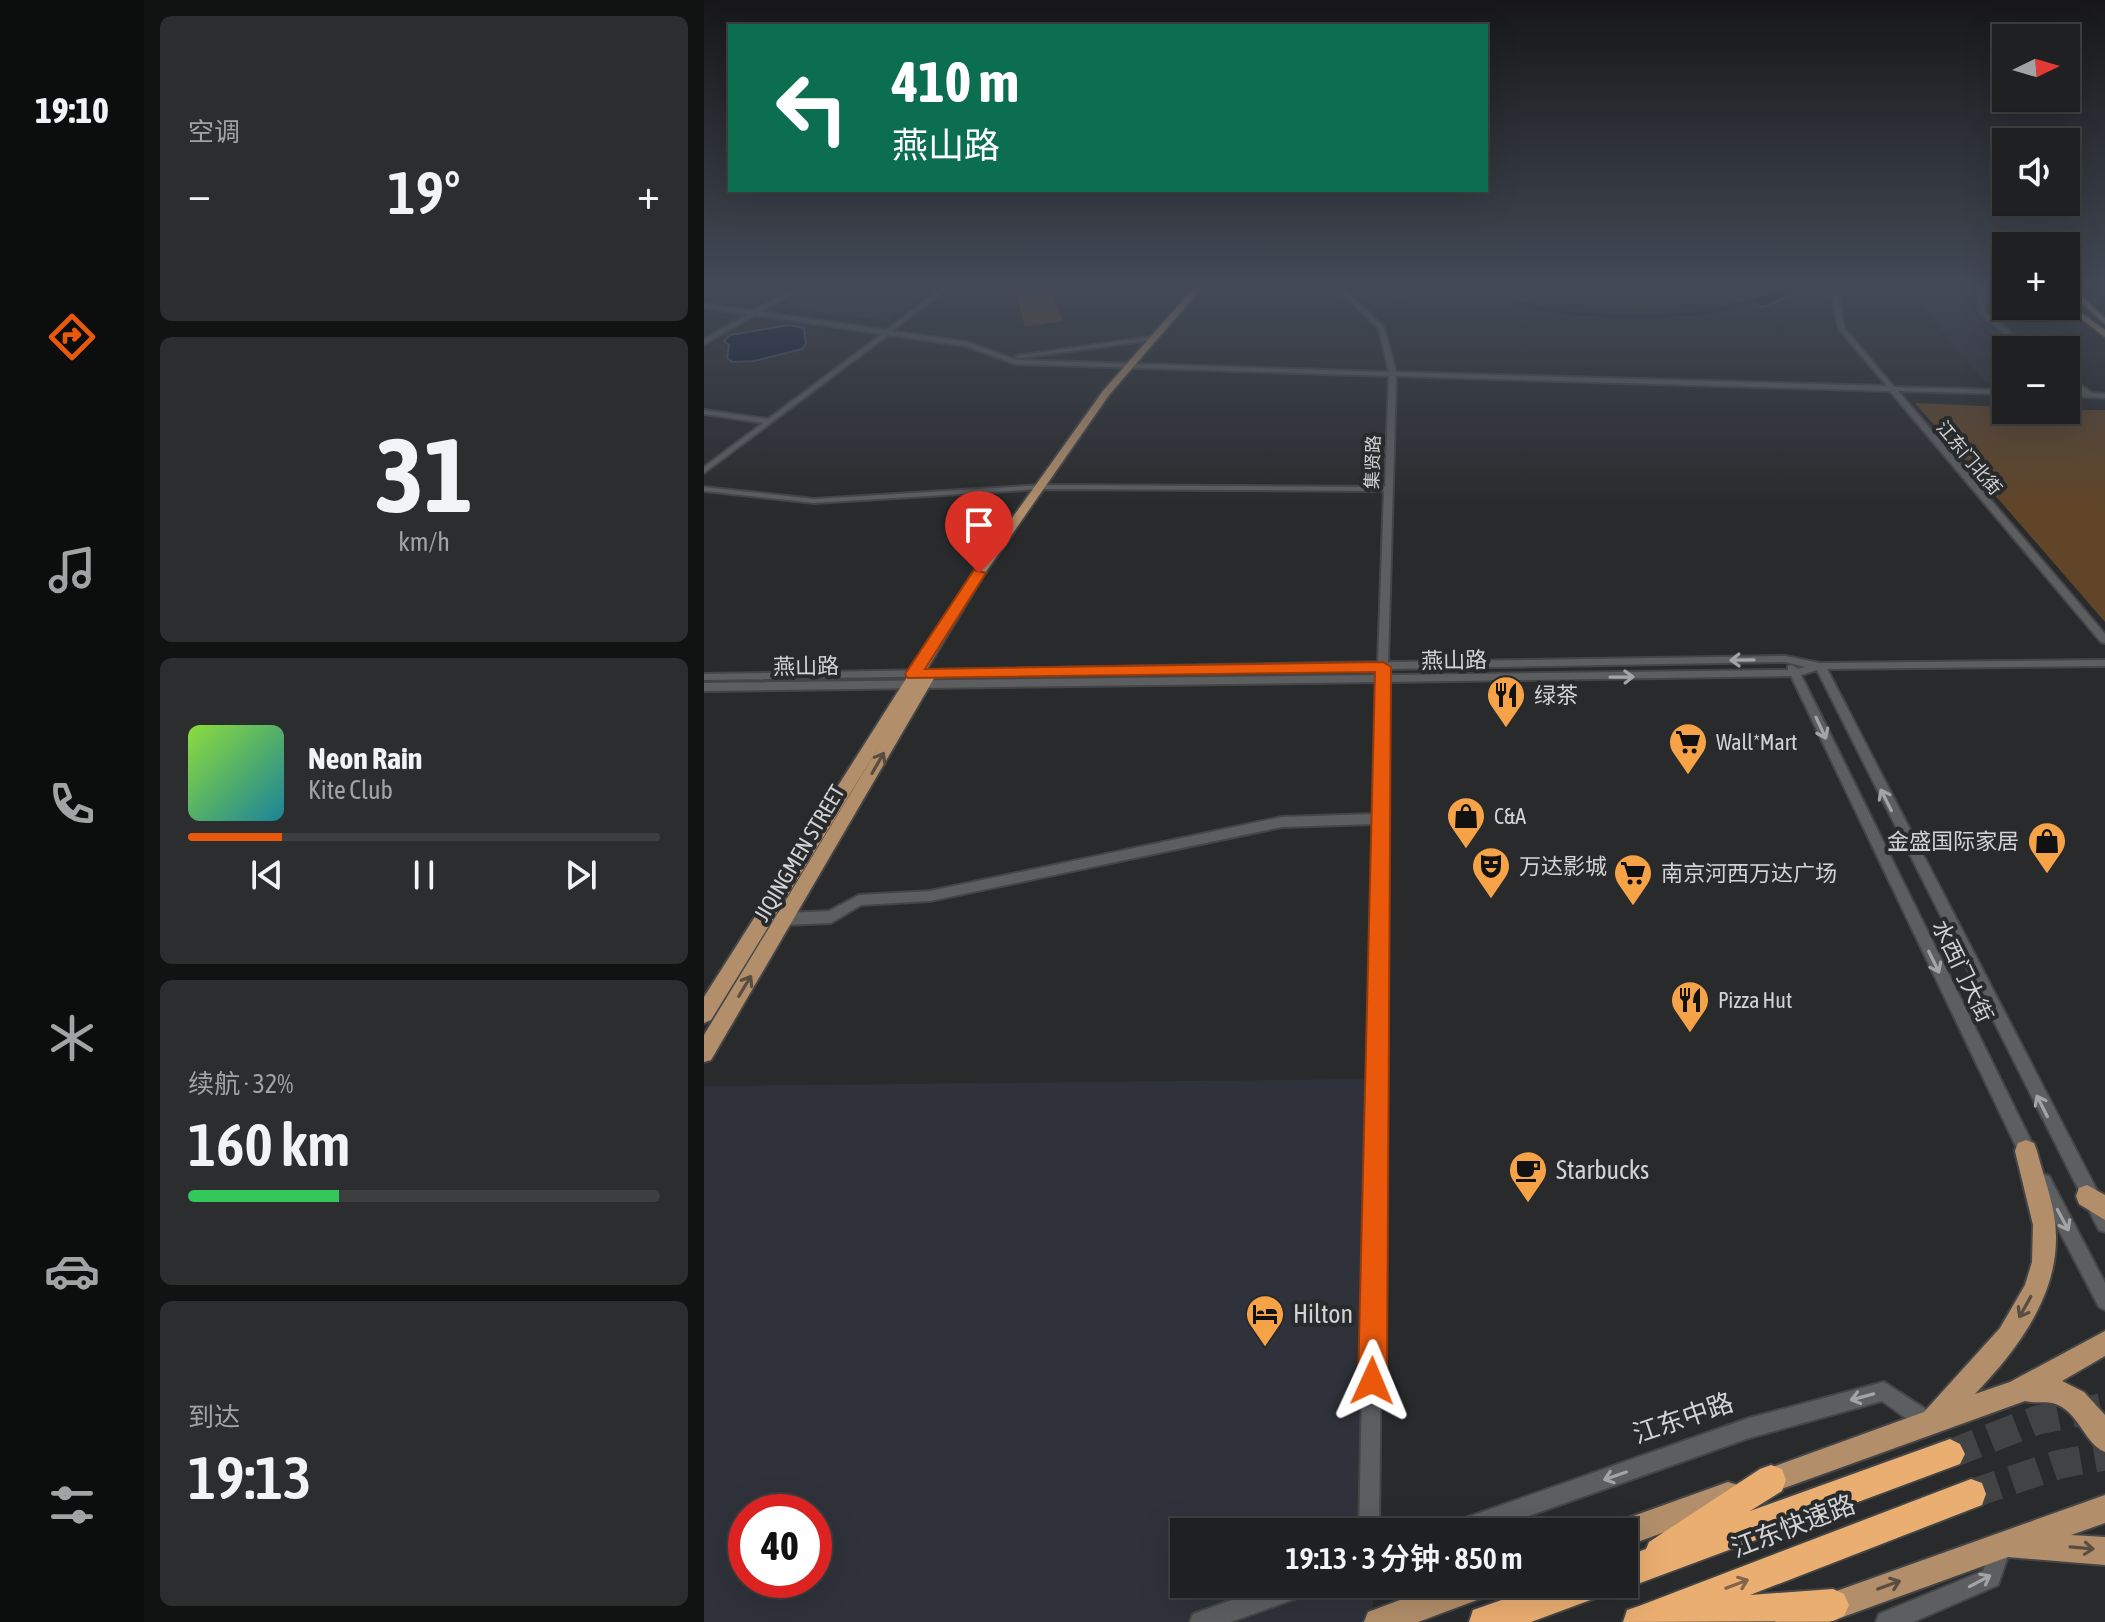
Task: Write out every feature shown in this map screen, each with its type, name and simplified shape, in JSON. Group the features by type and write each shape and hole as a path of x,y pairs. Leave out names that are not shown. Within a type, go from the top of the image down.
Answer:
{"highway":[{"name":"江东快速路","path":"1638,1568 1950,1454"},
{"path":"1638,1565 1771,1480"},
{"name":"江东快速路","path":"1643,1620 1971,1494"},
{"path":"1485,1622 1553,1598"},
{"path":"1643,1620 1833,1605"}],"main road":[{"path":"919,679 979,573 1133,360"},
{"name":"JIQINGMEN STREET","path":"704,1053 786,919 919,679"},
{"name":"JIQINGMEN STREET","path":"704,1014 919,679"},
{"path":"1929,1423 1983,1368 2014,1327 2038,1284 2045,1236 2026,1151"},
{"path":"1638,1528 2016,1392 2105,1343"},
{"path":"2016,1392 2049,1387 2072,1397 2093,1418 2105,1439"},
{"path":"1789,1622 2101,1507"},
{"path":"2002,1545 2105,1551"},
{"path":"1378,1622 1444,1598"}],"street":[{"path":"704,471 849,360"},
{"path":"1008,360 1128,366 1992,392"},
{"name":"集贤路","path":"1369,1518 1378,1079 1379,819 1393,373 1390,360"},
{"name":"江东门北街","path":"1867,360 2105,640"},
{"path":"2080,388 2090,395"},
{"path":"2080,395 2105,396"},
{"path":"704,412 767,421"},
{"path":"704,489 814,501 1041,487 1387,489"},
{"name":"燕山路","path":"1383,674 1477,665 1785,659 1820,666 2105,663"},
{"name":"水西门大街","path":"1785,659 1796,673 2026,1151 2105,1301"},
{"path":"1477,665 1470,672 1478,679"},
{"name":"燕山路","path":"704,677 919,679 1383,674 1478,679 1796,673 1820,666"},
{"name":"水西门大街","path":"1820,666 2105,1224"},
{"name":"燕山路","path":"704,687 919,679"},
{"path":"762,920 831,917 859,900 930,896 1282,822 1379,819"},
{"name":"江东中路","path":"1494,1518 1749,1428 1884,1391 1929,1423"},
{"path":"1887,1622 1991,1578 2002,1545"},
{"path":"1201,1622 1267,1598"}],"shaded area":[{"path":"1966,360 1992,360 1992,382 1985,382"},
{"path":"1915,403 1992,406 1992,424 2080,424 2080,410 2105,410 2105,622"},
{"path":"1378,1079 1374,1518 1170,1518 1170,1598 1373,1598 1373,1622 704,1622 704,1086"}],"water":[{"path":"729,360 759,360 754,361"}],"tunnel":[{"path":"1950,1454 2037,1420 2105,1407"},
{"path":"1971,1494 2060,1464 2105,1456"}],"place":[{"name":"绿茶","path":"1506,729"},
{"name":"Wall*Mart","path":"1688,776"},
{"name":"C&A","path":"1466,850"},
{"name":"金盛国际家居","path":"2047,875"},
{"name":"万达影城","path":"1491,900"},
{"name":"南京河西万达广场","path":"1633,907"},
{"name":"Pizza Hut","path":"1690,1034"},
{"name":"Starbucks","path":"1528,1204"},
{"name":"Hilton","path":"1265,1348"}],"route":[{"path":"979,573 913,674 1383,667 1372,1381"}]}
